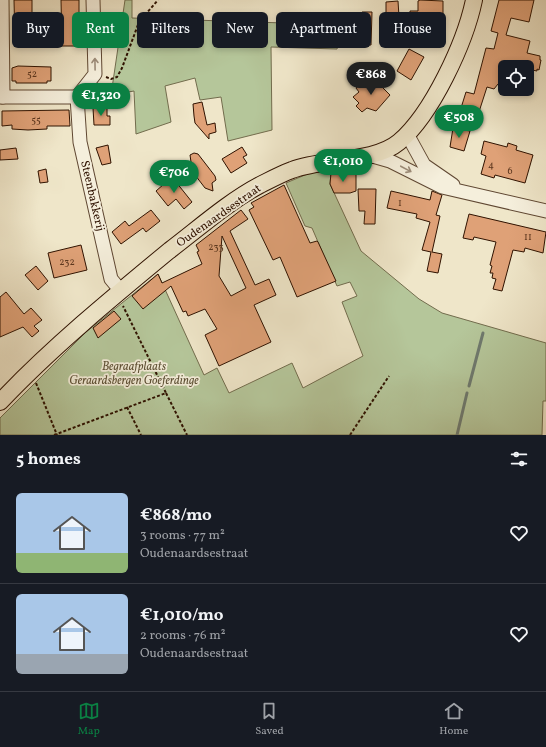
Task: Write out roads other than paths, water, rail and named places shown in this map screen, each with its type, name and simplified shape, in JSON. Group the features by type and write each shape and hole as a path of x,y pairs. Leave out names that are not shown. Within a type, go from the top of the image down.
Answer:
{"main road":[{"name":"Oudenaardsestraat","path":"0,402 52,352 121,297 208,220 258,186 292,169 370,155 383,151 397,144 407,134 428,107 448,70 462,36 474,0"}],"street":[{"path":"2,0 1,97 77,97 95,74 93,0"},
{"name":"Steenbakkerij","path":"77,97 82,150 111,279 121,297"},
{"path":"407,134 424,165 463,191"},
{"path":"370,155 390,161 442,187 546,211"}],"waterway":[{"path":"469,386 483,333"},
{"path":"457,435 467,393"}],"park label":[{"name":"Begraafplaats Geraardsbergen Goeferdinge","path":"134,374"}]}
